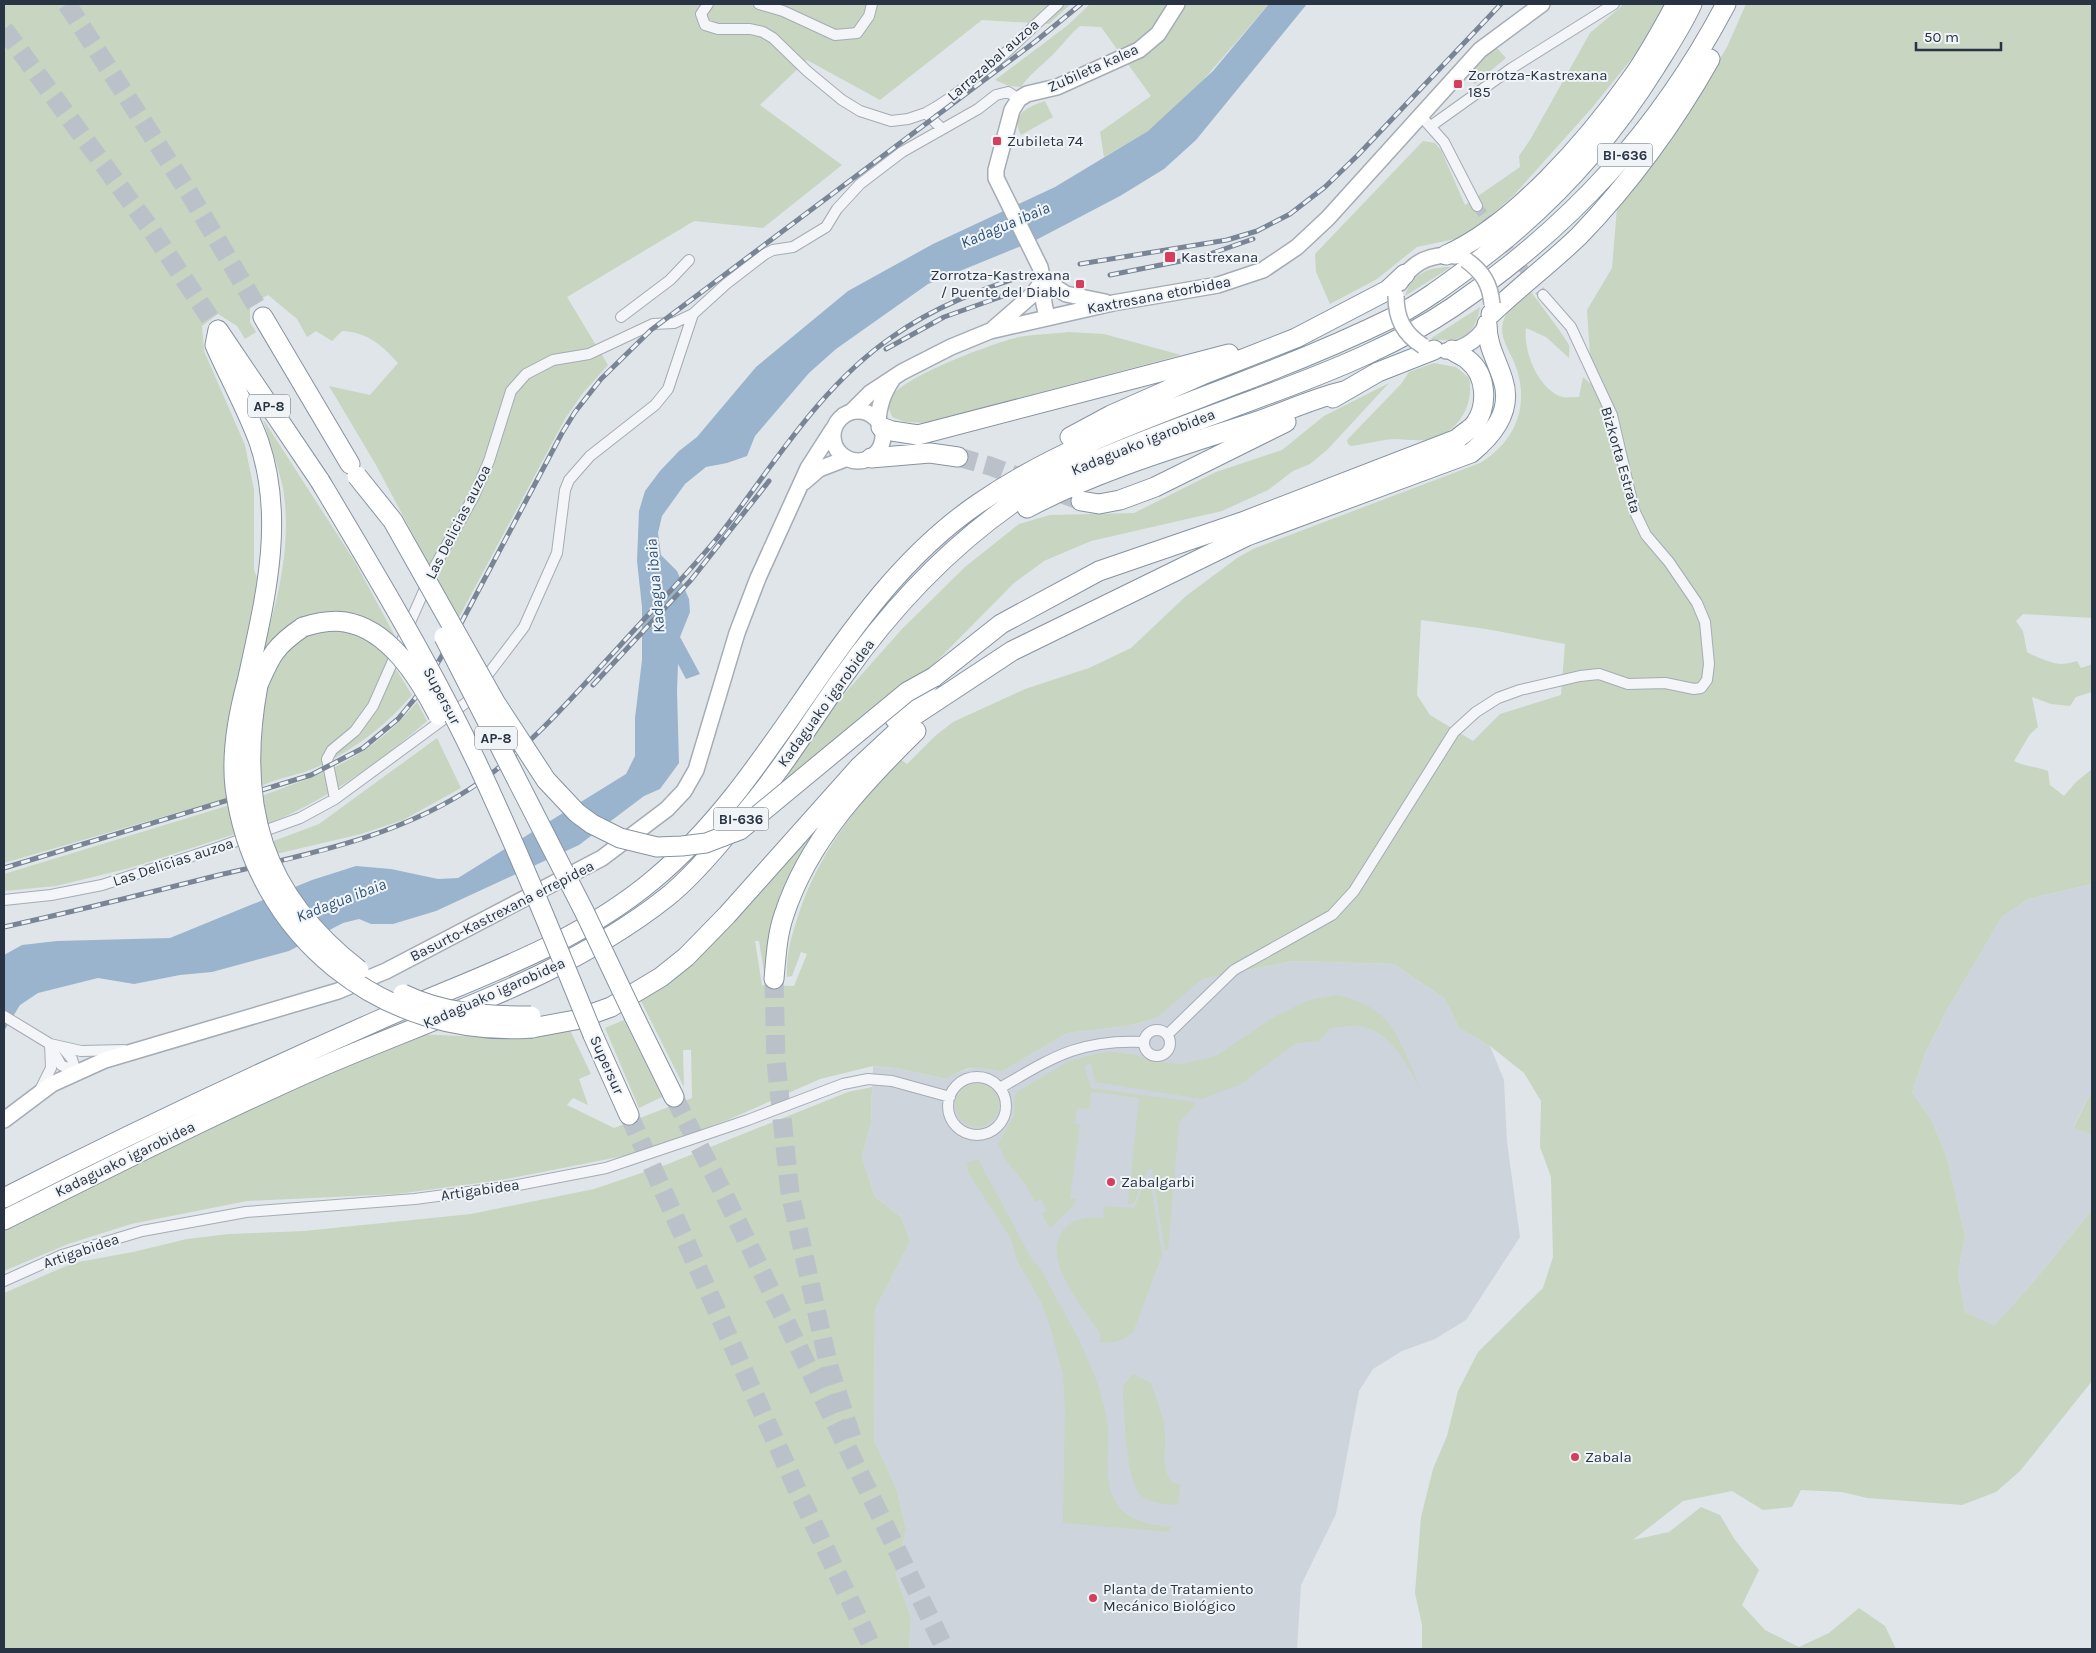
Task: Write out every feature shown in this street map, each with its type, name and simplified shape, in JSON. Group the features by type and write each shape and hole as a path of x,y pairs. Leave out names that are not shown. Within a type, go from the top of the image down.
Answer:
{"highway":[{"path":"1446,255 1470,244 1497,225 1553,172 1632,78 1676,4"},
{"name":"Kadaguako igarobidea","path":"4,1198 221,1090 543,949 569,937 609,914 654,880 720,815 752,774 863,616 916,554 970,509 1010,482 1050,459 1116,430 1320,351 1398,315 1441,288 1494,249 1539,211 1592,155 1646,83 1692,4"},
{"name":"Kadaguako igarobidea","path":"4,1220 115,1163 260,1094 429,1021 500,993 565,962 627,927 668,896 707,860 775,775 842,677 870,641 930,573 958,547 1021,497 1059,476 1159,434 1284,389 1350,361 1405,335 1450,309 1548,234 1615,167 1648,128 1691,66 1726,4"},
{"path":"509,838 480,797 431,701 406,663 384,640 366,628 345,622 321,622 303,627 282,641 252,684 249,762 252,802 262,842 279,881 315,932 364,974 409,997 467,1014 532,1022 604,998 632,984 655,968 723,911 859,767 915,715 1012,651 1247,536 1471,453 1490,438 1500,421 1505,400 1504,381 1487,338 1490,314 1577,237 1606,206 1657,139 1700,76 1736,4"},
{"path":"916,554 933,527 999,476 1112,416 1202,375 1296,338 1388,290 1405,274"},
{"path":"880,424 900,433 918,435 1242,350 1321,317 1340,314"},
{"name":"Supersur","path":"263,317 354,470 442,631 526,794 674,1097"},
{"name":"Supersur","path":"252,684 272,548 271,512 267,476 258,442 215,345 218,330 320,481 426,665 477,762 551,932 593,1035 630,1115"},
{"path":"354,470 393,521 495,702 546,780 577,813 592,824 620,838 657,847 682,846 706,843 740,830 907,692 934,677 1001,624 1098,571 1242,522 1457,439 1474,425 1482,410 1485,394 1481,379 1470,361 1436,349 1378,372 1325,402 1156,487 1120,500 1099,504 1081,501"},
{"path":"958,547 1025,509 1076,484 1264,419 1323,396 1344,391"},
{"path":"871,458 930,453 958,457"},
{"path":"723,911 834,776 909,706 934,677"},
{"path":"774,979 776,947 784,914 802,872 826,832 848,802 870,776 924,723 943,697"}],"street":[{"name":"Larrazabal auzoa","path":"708,4 701,14 705,25 718,29 750,29 763,32 773,38 807,71 842,100 860,111 891,121 908,119 926,113 943,104 992,64 1058,4"},
{"path":"759,4 784,11 834,35 858,33 869,16 872,4"},
{"name":"Zubileta kalea","path":"1019,99 1027,94 1057,87 1139,50 1158,34 1177,4"},
{"path":"1477,206 1444,142 1427,116 1512,68 1614,4"},
{"name":"Kaxtresana etorbidea","path":"851,412 870,393 893,379 951,347 990,332 1113,303 1218,284 1263,270 1297,247 1328,218 1427,116 1480,50 1538,5"},
{"name":"Las Delicias auzoa","path":"336,799 327,759 332,750 355,731 373,706 434,568 474,496 489,461 511,391 526,374 553,360 589,354 653,324 674,323 693,314 726,284 765,254 773,250 793,246 826,227 837,209 860,184 902,152 978,109 996,95 1008,92 1019,99"},
{"path":"1019,99 1012,110 996,170 996,178 1042,273 1066,294 1113,303"},
{"path":"926,113 942,129"},
{"path":"1446,255 1466,260 1482,274 1488,283 1490,314 1469,344 1436,349 1413,340 1402,325 1396,308 1396,296 1405,274 1423,260 1446,255"},
{"path":"621,317 670,280 689,260"},
{"path":"1042,273 1042,304 1048,317"},
{"path":"990,332 1032,295 1042,273"},
{"name":"Bizkorta Estrata","path":"1167,1035 1234,970 1332,914 1337,909 1354,891 1454,732 1476,712 1498,698 1520,690 1580,676 1599,674 1628,684 1665,683 1694,689 1701,688 1707,680 1709,664 1705,622 1696,603 1669,562 1646,535 1634,510 1612,415 1571,327 1543,295"},
{"name":"Las Delicias auzoa","path":"4,900 51,895 102,885 220,847 300,818 336,799 467,702 524,627 556,553 565,490 569,480 590,456 650,409 668,389 693,314"},
{"path":"880,424 866,412 851,412 843,415 833,429 834,446 846,459 863,462 876,454 883,441 880,424 882,399 893,379"},
{"name":"Basurto-Kastrexana errepidea","path":"4,1120 52,1084 105,1060 338,991 386,971 602,858 666,809 684,791 696,770 737,633 758,578 799,489 820,448 833,429"},
{"name":"Basurto-Kastrexana errepidea","path":"799,489 819,469 846,459"},
{"path":"4,1016 50,1046 99,1052 148,1048"},
{"path":"1156,1030 1167,1035 1170,1041 1168,1048 1160,1055 1148,1052 1144,1042 1148,1034 1156,1030"},
{"path":"1000,1088 1047,1060 1070,1050 1118,1040 1144,1042"},
{"path":"50,1046 61,1065 76,1072"},
{"path":"36,1095 46,1081 51,1068 50,1046"},
{"path":"63,1048 72,1059 76,1072"},
{"path":"977,1077 994,1082 1000,1088 1006,1107 1004,1116 992,1130 983,1134 970,1133 956,1124 951,1116 950,1097 960,1083 977,1077"},
{"name":"Artigabidea","path":"4,1281 62,1255 161,1228 246,1212 415,1199 504,1187 606,1168 748,1120 843,1084 868,1079 892,1081 950,1097"}],"shaded area":[{"path":"2092,884 2092,1090 2074,1126 2092,1135 2092,1210 2030,1286 1994,1325 1965,1312 1958,1273 1965,1236 1947,1158 1932,1121 1912,1092 1925,1054 1948,1008 2002,917 2028,899"},
{"path":"1292,961 1394,964 1444,998 1459,1028 1490,1046 1504,1080 1507,1142 1520,1237 1466,1320 1435,1339 1402,1351 1373,1369 1359,1391 1336,1514 1301,1585 1297,1649 909,1649 911,1617 896,1576 906,1529 897,1490 874,1440 875,1310 910,1241 901,1217 875,1197 862,1157 871,1122 873,1066 896,1068 947,1079 956,1073 980,1066 1001,1072 1067,1033 1127,1026 1157,1018 1201,979"}],"green space":[{"path":"4,4 1071,4 1049,24 982,20 880,100 807,60 760,105 842,165 763,228 694,221 567,297 608,365 583,393 565,419 458,619 376,465 329,386 370,395 398,363 380,345 359,334 342,331 332,341 316,331 307,337 297,319 268,295 250,305 250,322 256,332 245,339 237,326 218,314 202,326 204,351 245,445 254,490 254,570 260,584 227,730 227,798 4,863"},
{"path":"1090,4 1269,4 1192,93 1148,131 1104,157 1100,132 1151,96 1101,27 1080,26 1021,87 1009,86 995,80 1068,25"},
{"path":"1624,4 1668,4 1642,46 1591,109 1514,195 1472,232 1455,239 1417,247 1377,279 1330,304 1316,272 1315,254 1423,141 1435,143 1441,150 1465,205 1520,167 1519,156 1530,140 1590,33"},
{"path":"1746,4 2092,4 2092,618 2023,614 2016,621 2023,631 2027,652 2030,654 2058,664 2077,661 2081,668 2090,665 2092,660 2092,692 2076,697 2070,706 2051,704 2032,697 2038,727 2030,734 2014,761 2048,771 2050,785 2064,796 2076,782 2092,769 2092,884 2028,899 2002,917 1948,1008 1925,1054 1912,1092 1932,1121 1947,1158 1965,1236 1958,1273 1965,1312 1994,1325 2030,1286 2092,1210 2092,1381 2020,1471 1996,1492 1962,1505 1867,1498 1842,1492 1801,1490 1792,1507 1763,1510 1732,1491 1683,1501 1633,1540 1669,1532 1701,1507 1720,1515 1735,1540 1759,1570 1742,1605 1765,1630 1799,1647 1829,1633 1859,1608 1885,1626 1896,1649 1422,1649 1422,1625 1415,1593 1421,1517 1433,1469 1447,1436 1458,1391 1478,1352 1543,1288 1553,1257 1551,1177 1540,1147 1541,1101 1524,1073 1490,1046 1459,1028 1444,998 1394,964 1292,961 1202,979 1157,1018 1127,1026 1067,1033 1001,1072 979,1067 961,1071 947,1079 896,1068 873,1066 820,1079 730,1119 639,1153 501,1180 397,1194 247,1201 131,1224 68,1244 4,1271 4,1230 250,1109 416,1034 504,1038 569,1028 591,1074 579,1079 588,1105 573,1098 567,1105 614,1128 692,1098 691,1050 683,1050 684,1087 641,1001 714,943 837,802 765,979 759,941 755,941 762,985 794,986 807,954 801,952 792,976 787,977 789,946 798,916 816,872 853,814 900,759 907,764 935,736 953,722 1025,689 1089,668 1131,648 1186,596 1237,558 1253,549 1480,463 1493,454 1512,432 1520,406 1519,377 1503,338 1503,322 1507,313 1531,292 1569,345 1569,358 1546,337 1526,328 1529,357 1538,376 1551,391 1561,397 1579,397 1583,377 1592,385 1587,310 1612,268 1617,208 1678,128 1727,47","holes":["1421,620 1486,629 1565,644 1561,695 1500,714 1473,741 1430,715 1417,695"]},
{"path":"1496,47 1506,58 1475,84 1466,75"},
{"path":"1045,101 1053,117 1021,135 1018,122 1022,112"},
{"path":"1451,267 1405,296 1412,282 1422,273 1436,268"},
{"path":"1480,307 1474,326 1463,336 1448,340 1430,339"},
{"path":"1068,332 1104,334 1181,355 925,423 905,422 892,417 889,406 890,399 910,381 928,371 1007,340 1025,336"},
{"path":"1434,363 1456,367 1469,378 1469,400 1466,410 1454,427 1445,433 1425,440 1394,439 1351,446 1348,444 1347,440 1401,384 1409,372"},
{"path":"1389,383 1328,449 1310,464 1293,471 1268,490 1222,511 1091,541 1044,561 1014,583 927,671 771,795 831,709 902,629 965,567 1019,524 1050,515 1134,513 1216,472 1282,450 1324,416"},
{"path":"263,419 355,562 395,636 356,613 328,613 253,682 274,611 286,537 283,488"},
{"path":"319,630 350,631 369,640 386,657 412,695 378,729 339,756 310,770 259,787 262,719 265,696 272,675 282,656 298,641"},
{"path":"417,702 427,721 410,736 372,765 309,805 267,824 261,796 307,779 365,750 400,721"},
{"path":"437,738 461,788 403,820 361,834 276,854 271,842 319,824"},
{"path":"230,805 235,834 130,868 56,886 4,891 4,874"},
{"path":"1337,995 1372,1008 1384,1018 1400,1042 1421,1090 1392,1044 1375,1031 1357,1026 1330,1028 1319,1041 1296,1043 1239,1085 1202,1099 1095,1082 1091,1063 1084,1066 1091,1088 1194,1102 1196,1105 1179,1122 1168,1250 1165,1250 1152,1169 1148,1169 1134,1203 1128,1204 1139,1098 1091,1092 1090,1109 1077,1108 1075,1124 1080,1125 1070,1198 1076,1199 1073,1206 1050,1228 1042,1214 1047,1211 1041,1199 1035,1202 1026,1185 1006,1161 998,1144 1014,1116 1015,1095 1017,1092 1069,1061 1111,1052 1131,1054 1160,1062 1182,1064 1216,1056 1274,1017 1309,1000"},
{"path":"624,1020 662,1097 639,1108 605,1028"},
{"path":"977,1083 989,1087 995,1093 999,1105 995,1117 989,1123 977,1127 965,1123 959,1117 955,1105 959,1093 965,1087"},
{"path":"872,1087 871,1122 862,1157 875,1197 901,1217 910,1241 875,1310 874,1440 897,1490 906,1529 896,1576 911,1617 909,1649 4,1649 4,1293 73,1263 133,1252 187,1239 229,1234 304,1231 471,1214 594,1189 668,1164 848,1092"},
{"path":"2092,1090 2092,1135 2074,1127"},
{"path":"978,1159 1030,1256 1041,1270 1062,1308 1082,1346 1099,1387 1108,1429 1107,1469 1113,1498 1119,1507 1130,1516 1150,1524 1171,1527 1170,1532 1063,1523 1065,1408 1063,1375 1042,1304 1017,1260 1011,1239 969,1174 967,1163"},
{"path":"1147,1179 1150,1179 1162,1255 1133,1332 1118,1341 1110,1343 1100,1342 1100,1333 1076,1298 1061,1270 1057,1257 1057,1244 1062,1232 1070,1223 1085,1218 1103,1218 1104,1206 1134,1208"},
{"path":"1133,1374 1151,1383 1163,1418 1167,1472 1172,1482 1180,1485 1178,1505 1156,1503 1144,1498 1133,1480 1127,1450 1123,1386"}],"water":[{"name":"Kadagua ibaia","path":"1269,4 1307,4 1196,140 1164,169 1120,196 1036,240 928,284 836,349 809,373 755,436 747,456 727,463 706,467 685,484 662,516 658,533 661,555 677,571 689,599 690,612 680,637 700,674 686,679 678,664 679,763 660,789 644,796 579,845 436,911 393,924 371,924 359,919 343,923 289,951 212,972 180,975 134,984 98,978 38,993 20,1005 4,1031 4,955 22,945 57,941 170,938 312,880 356,866 391,869 438,879 458,878 626,774 635,756 635,718 642,660 642,607 637,561 639,511 645,491 660,471 679,451 697,437 756,367 848,291 933,244 1055,187 1148,131 1213,71"}],"tunnel":[{"path":"67,4 191,196 263,317"},
{"path":"4,29 150,228 218,330"},
{"path":"1477,206 1543,295"},
{"path":"958,457 990,466 1081,501"},
{"path":"774,979 776,1062 790,1193 829,1367 852,1438"},
{"path":"674,1097 724,1194 945,1649"},
{"path":"629,1115 796,1487 873,1649"}],"railway":[{"path":"4,868 311,775 363,748 398,719 421,691 459,627 562,433 575,412 601,379 651,330 1036,41 1081,4"},
{"path":"1080,264 1227,240 1257,231 1290,214 1325,187 1358,155 1501,4"},
{"path":"1110,275 1201,257 1253,239"},
{"path":"4,927 321,851 355,841 388,830 420,816 450,801 480,782 535,736 681,580 718,537 819,404 865,357 908,326 941,308 993,286 1029,274"},
{"path":"886,349 944,317 1006,295"},
{"path":"593,685 691,580 769,481"}],"place":[{"name":"Zorrotza-Kastrexana 185","path":"1458,84"},
{"name":"Zubileta 74","path":"997,141"},
{"name":"Kastrexana","path":"1170,257"},
{"name":"Zorrotza-Kastrexana / Puente del Diablo","path":"1080,284"},
{"name":"Zabalgarbi","path":"1111,1182"},
{"name":"Zabala","path":"1575,1457"},
{"name":"Planta de Tratamiento Mecánico Biológico","path":"1093,1598"}]}
